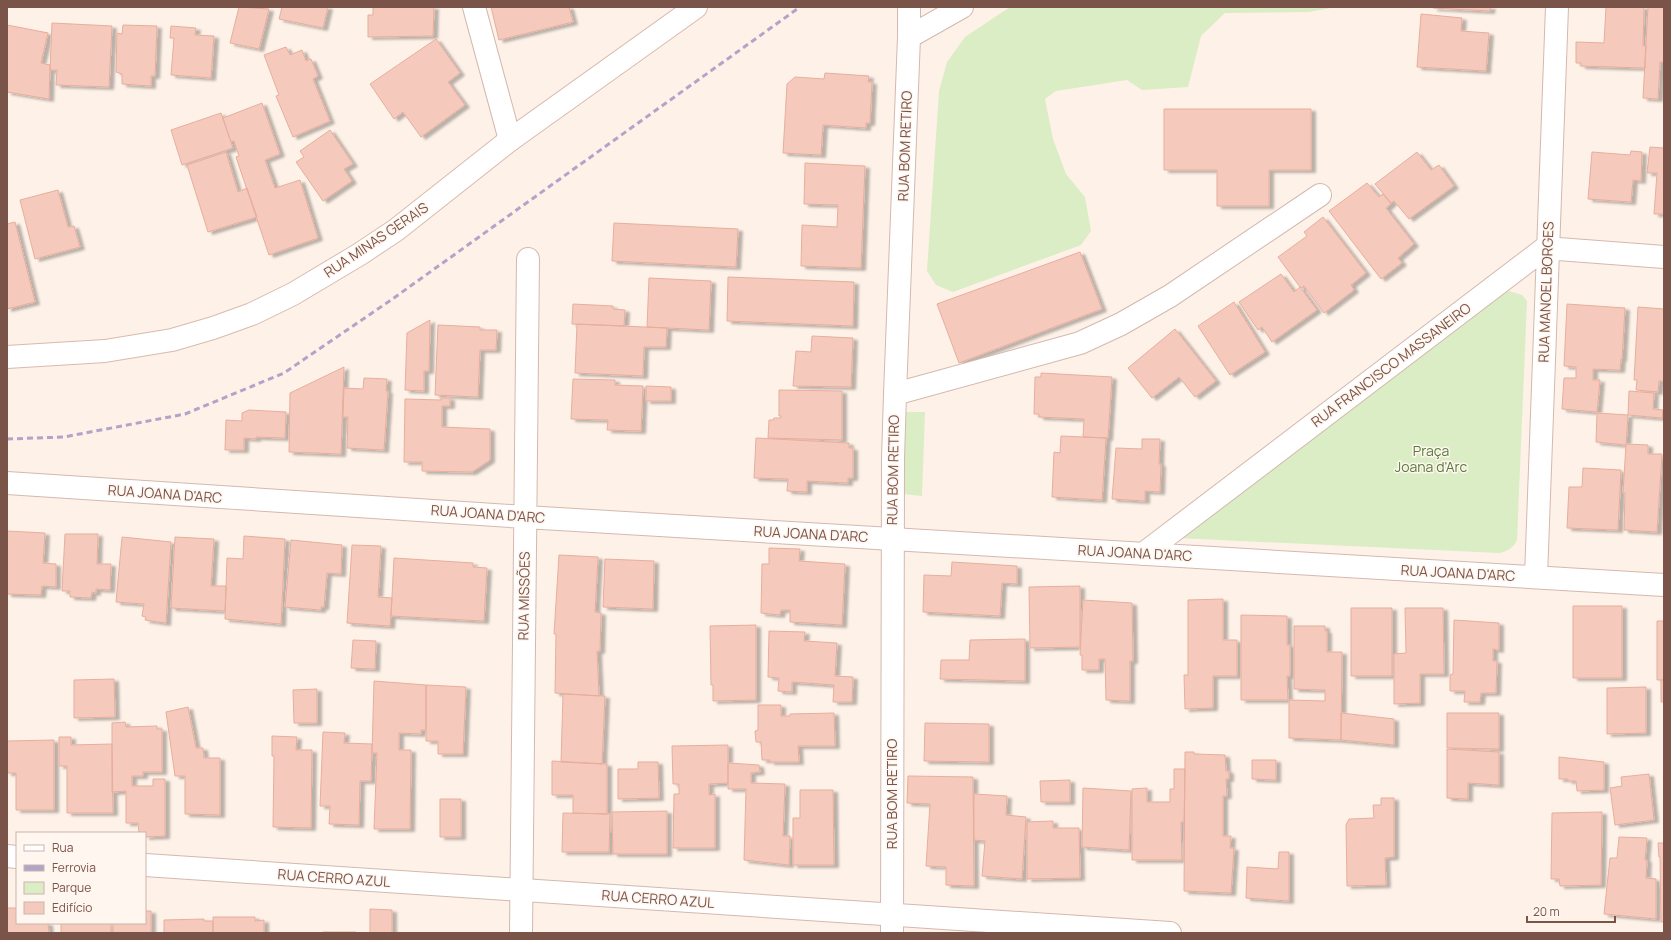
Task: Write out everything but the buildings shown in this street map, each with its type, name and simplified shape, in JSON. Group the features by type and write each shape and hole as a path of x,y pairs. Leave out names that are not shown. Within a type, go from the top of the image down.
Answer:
{"street":[{"path":"474,7 510,140"},
{"name":"RUA MINAS GERAIS","path":"7,357 104,351 172,340 252,314 293,294 360,254 396,230 510,140 696,7"},
{"name":"RUA BOM RETIRO","path":"892,924 892,539 894,394 909,7"},
{"path":"909,37 962,7"},
{"name":"RUA MANOEL BORGES","path":"1536,577 1557,7"},
{"path":"894,394 1080,343 1121,324 1170,296 1320,195"},
{"name":"RUA FRANCISCO MASSANEIRO","path":"1142,554 1545,248 1548,248"},
{"path":"1548,248 1664,256"},
{"name":"RUA MISSÕES","path":"520,933 528,259"},
{"name":"RUA JOANA D'ARC","path":"7,484 525,517 1664,585"},
{"name":"RUA CERRO AZUL","path":"146,865 521,890 892,924 1170,933"}],"green space":[{"path":"1010,7 1336,7 1309,12 1225,13 1201,36 1188,87 1142,90 1127,80 1056,91 1045,99 1053,139 1066,174 1085,197 1091,231 1081,245 953,292 936,285 927,271 939,91 947,62 965,37"},
{"name":"Praça Joana d'Arc","path":"1506,290 1522,295 1527,301 1517,540 1510,549 1499,553 1177,538"},
{"path":"905,412 925,412 922,496 903,494"}],"railway":[{"path":"7,439 64,437 185,414 284,373 391,300 800,7"}]}
